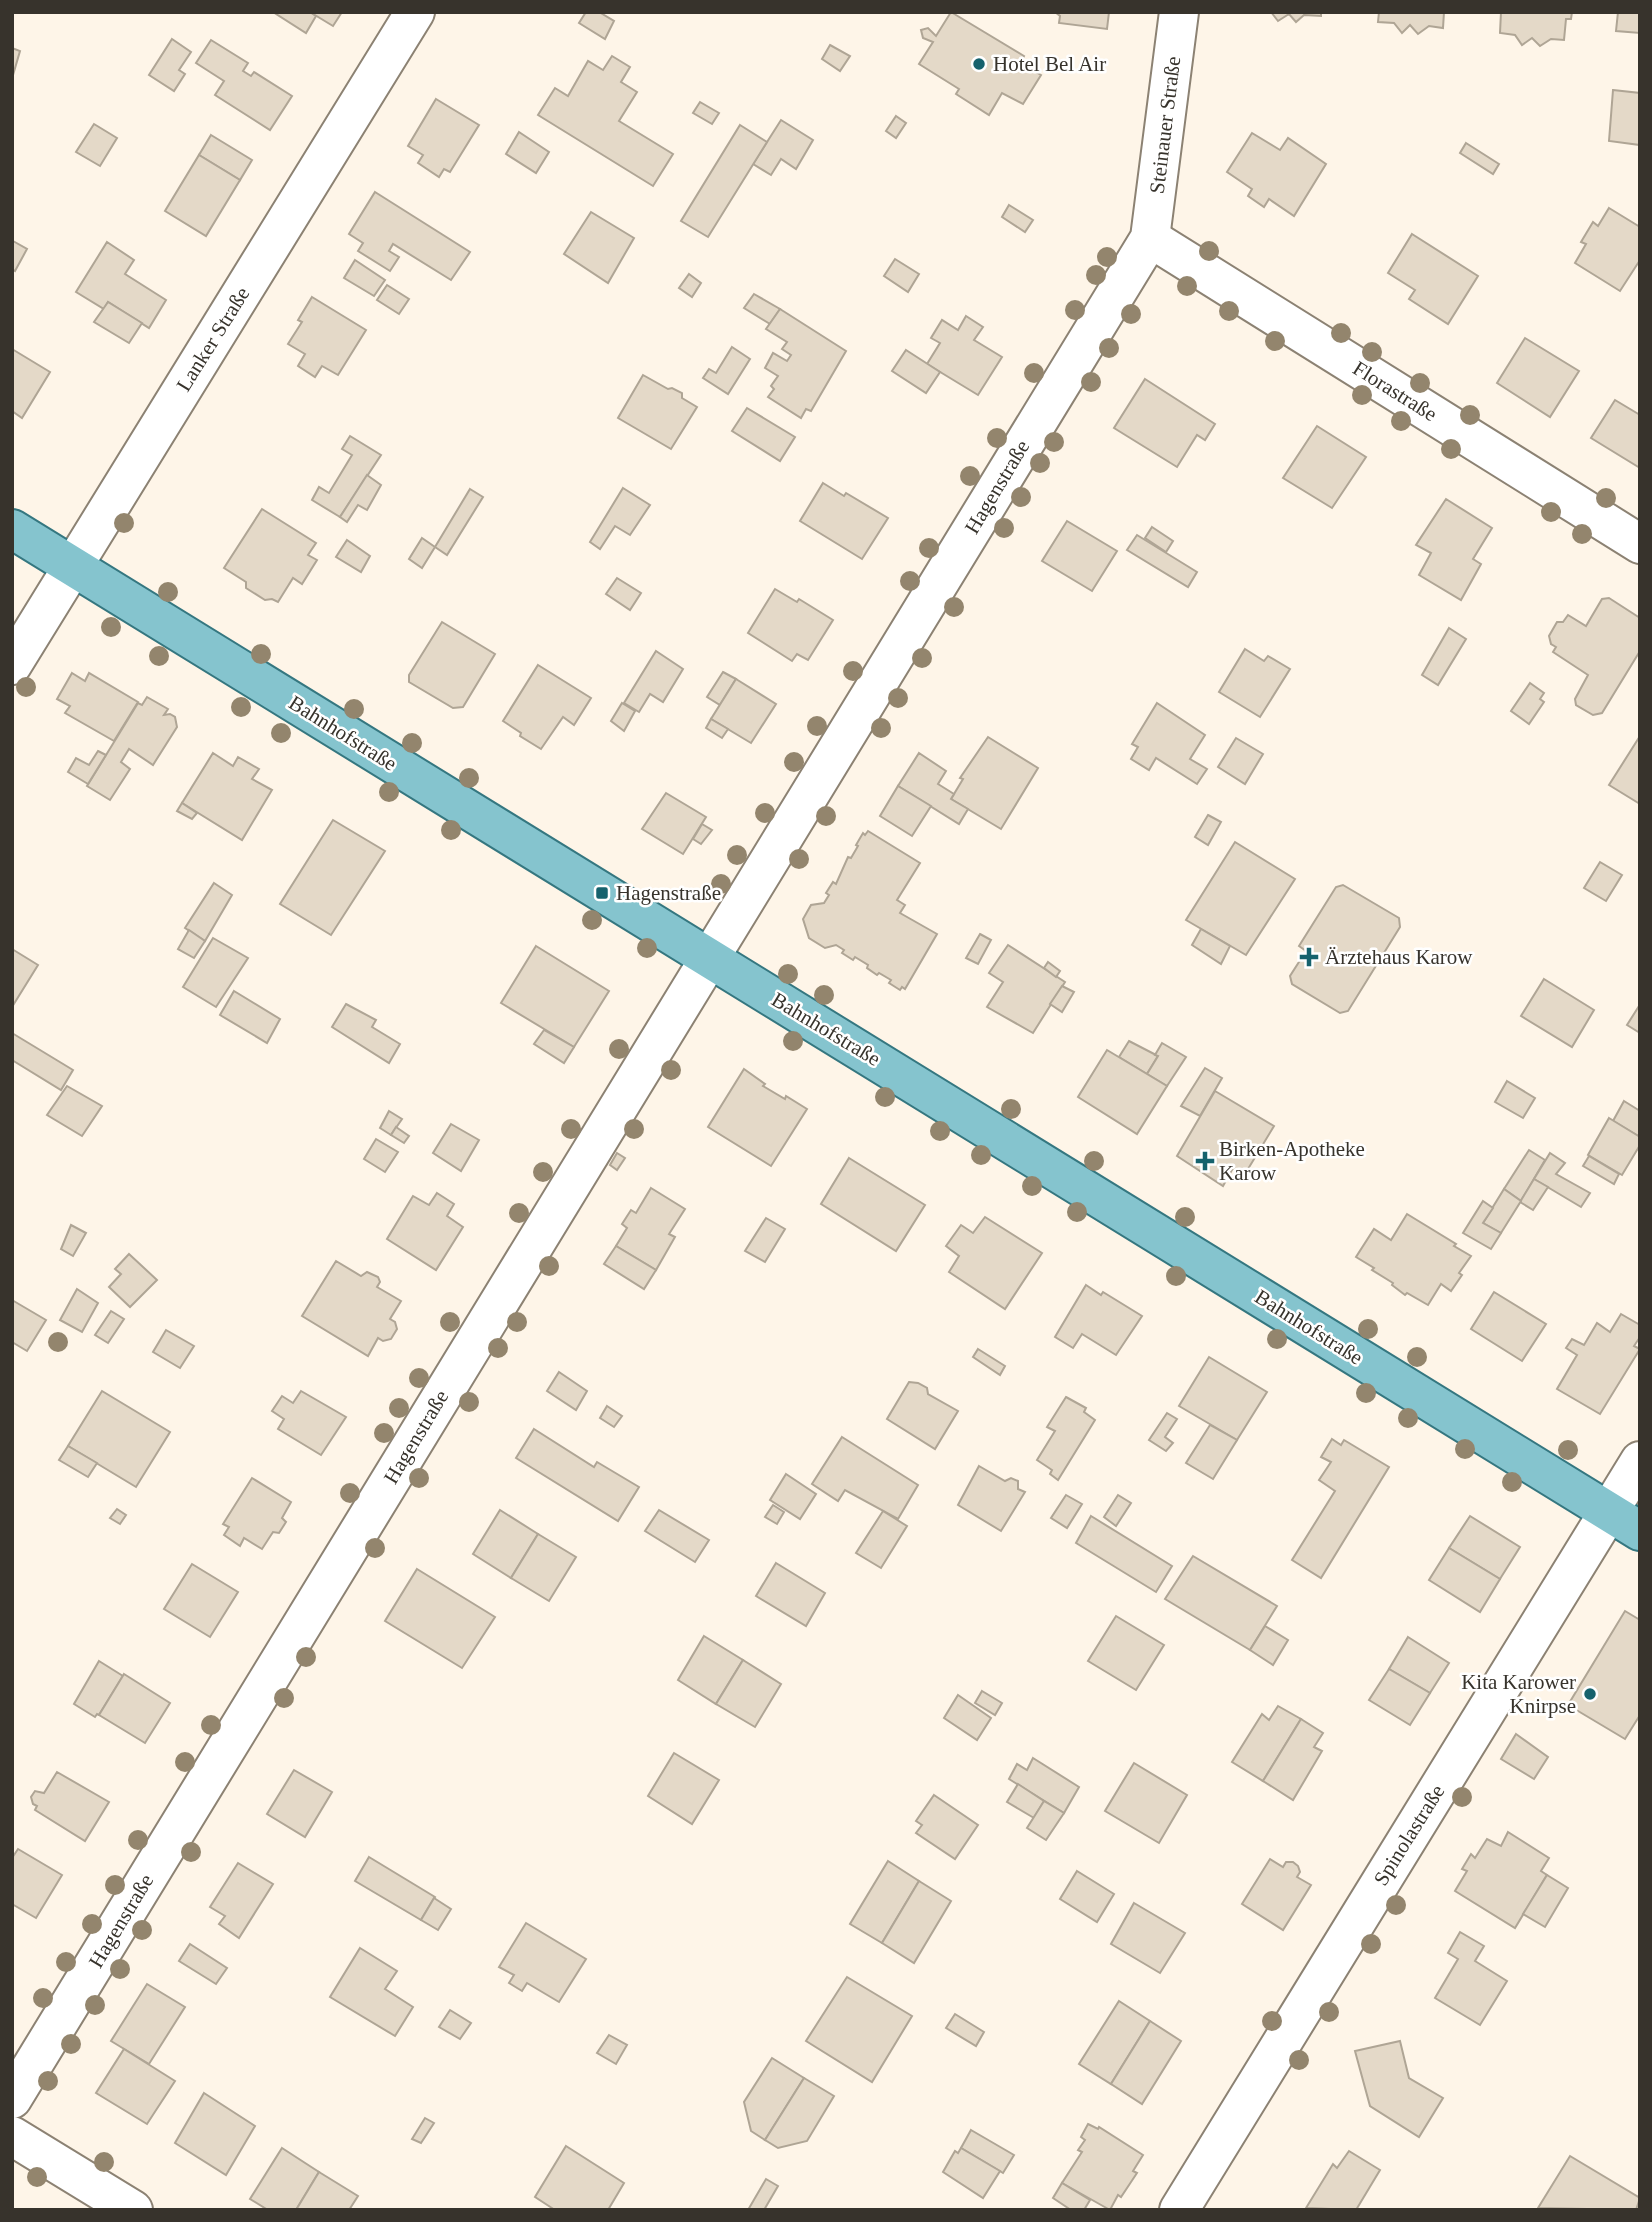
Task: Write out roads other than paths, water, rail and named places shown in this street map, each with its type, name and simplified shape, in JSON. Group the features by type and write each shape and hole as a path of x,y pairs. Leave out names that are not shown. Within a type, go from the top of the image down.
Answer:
{"main road":[{"name":"Bahnhofstraße","path":"12,529 1624,1521"}],"street":[{"name":"Lanker Straße","path":"12,665 415,12"},
{"name":"Steinauer Straße","path":"1150,238 1179,12"},
{"name":"Florastraße","path":"1150,238 1640,544"},
{"name":"Hagenstraße","path":"12,2099 1150,238"},
{"name":"Spinolastraße","path":"1179,2210 1624,1521 1640,1461"},
{"path":"12,2136 134,2210"}],"place":[{"name":"Hotel Bel Air","path":"979,64"},
{"name":"Hagenstraße","path":"602,893"},
{"name":"Ärztehaus Karow","path":"1309,957"},
{"name":"Birken-Apotheke Karow","path":"1205,1161"},
{"name":"Kita Karower Knirpse","path":"1590,1694"}]}
